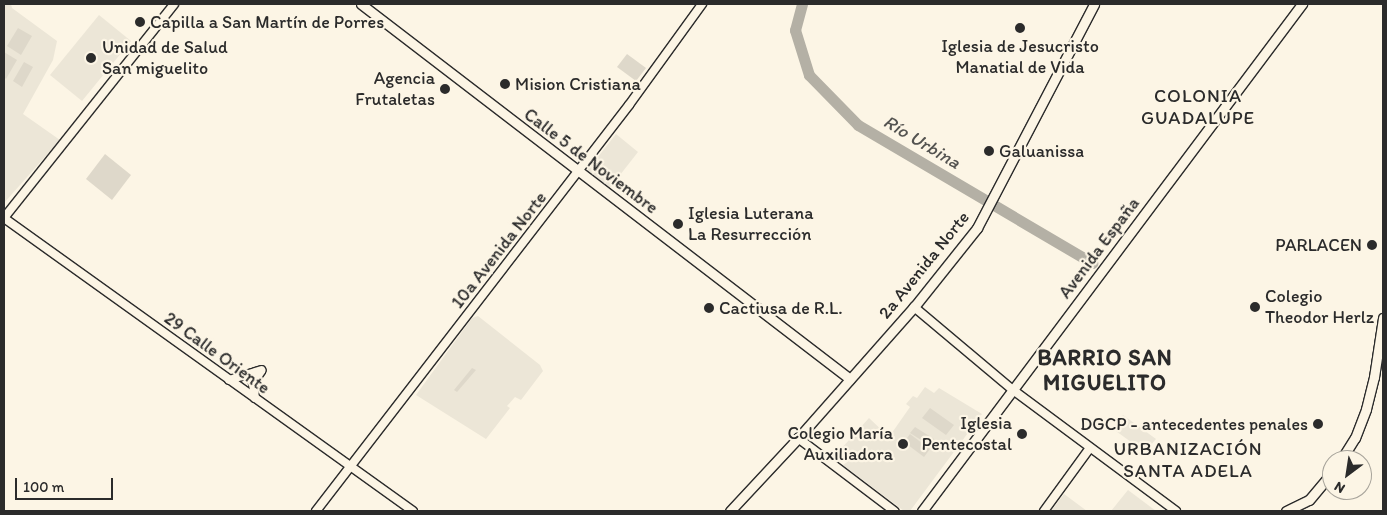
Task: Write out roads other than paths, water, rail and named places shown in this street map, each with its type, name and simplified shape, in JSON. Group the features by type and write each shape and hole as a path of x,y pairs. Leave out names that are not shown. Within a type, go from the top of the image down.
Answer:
{"main road":[{"name":"Calle 5 de Noviembre","path":"361,4 850,379"},
{"name":"2a Avenida Norte","path":"730,511 798,438 914,307 946,268 982,218 1094,4"},
{"name":"Avenida España","path":"922,511 1302,4"},
{"path":"1347,450 1355,438 1366,409 1374,377 1383,318"},
{"path":"1286,511 1308,500 1322,484"},
{"path":"1305,511 1308,500"}],"street":[{"path":"4,218 174,4"},
{"name":"10a Avenida Norte","path":"316,511 578,171 702,4"},
{"name":"29 Calle Oriente","path":"4,218 413,511"},
{"path":"914,307 1013,390 1176,511"},
{"path":"229,380 262,370 253,383 255,398"},
{"path":"798,438 894,511"},
{"path":"1044,511 1090,448"}],"waterway":[{"name":"Río Urbina","path":"802,4 795,30 809,75 858,125 1092,263"}],"place":[{"name":"Capilla a San Martín de Porres","path":"140,22"},
{"name":"Iglesia de Jesucristo Manatial de Vida","path":"1020,28"},
{"name":"Unidad de Salud San miguelito","path":"91,58"},
{"name":"Mision Cristiana","path":"505,84"},
{"name":"Agencia Frutaletas","path":"445,89"},
{"name":"Galuanissa","path":"989,151"},
{"name":"Iglesia Luterana La Resurrección","path":"678,224"},
{"name":"PARLACEN","path":"1372,245"},
{"name":"Colegio Theodor Herlz","path":"1255,307"},
{"name":"Cactiusa de R.L.","path":"709,308"},
{"name":"DGCP - antecedentes penales","path":"1318,424"},
{"name":"Iglesia Pentecostal","path":"1022,434"},
{"name":"Colegio María Auxiliadora","path":"903,444"}],"district":[{"name":"COLONIA GUADALUPE","path":"1198,107"},
{"name":"BARRIO SAN MIGUELITO","path":"1105,370"},
{"name":"URBANIZACIÓN SANTA ADELA","path":"1188,460"}]}
